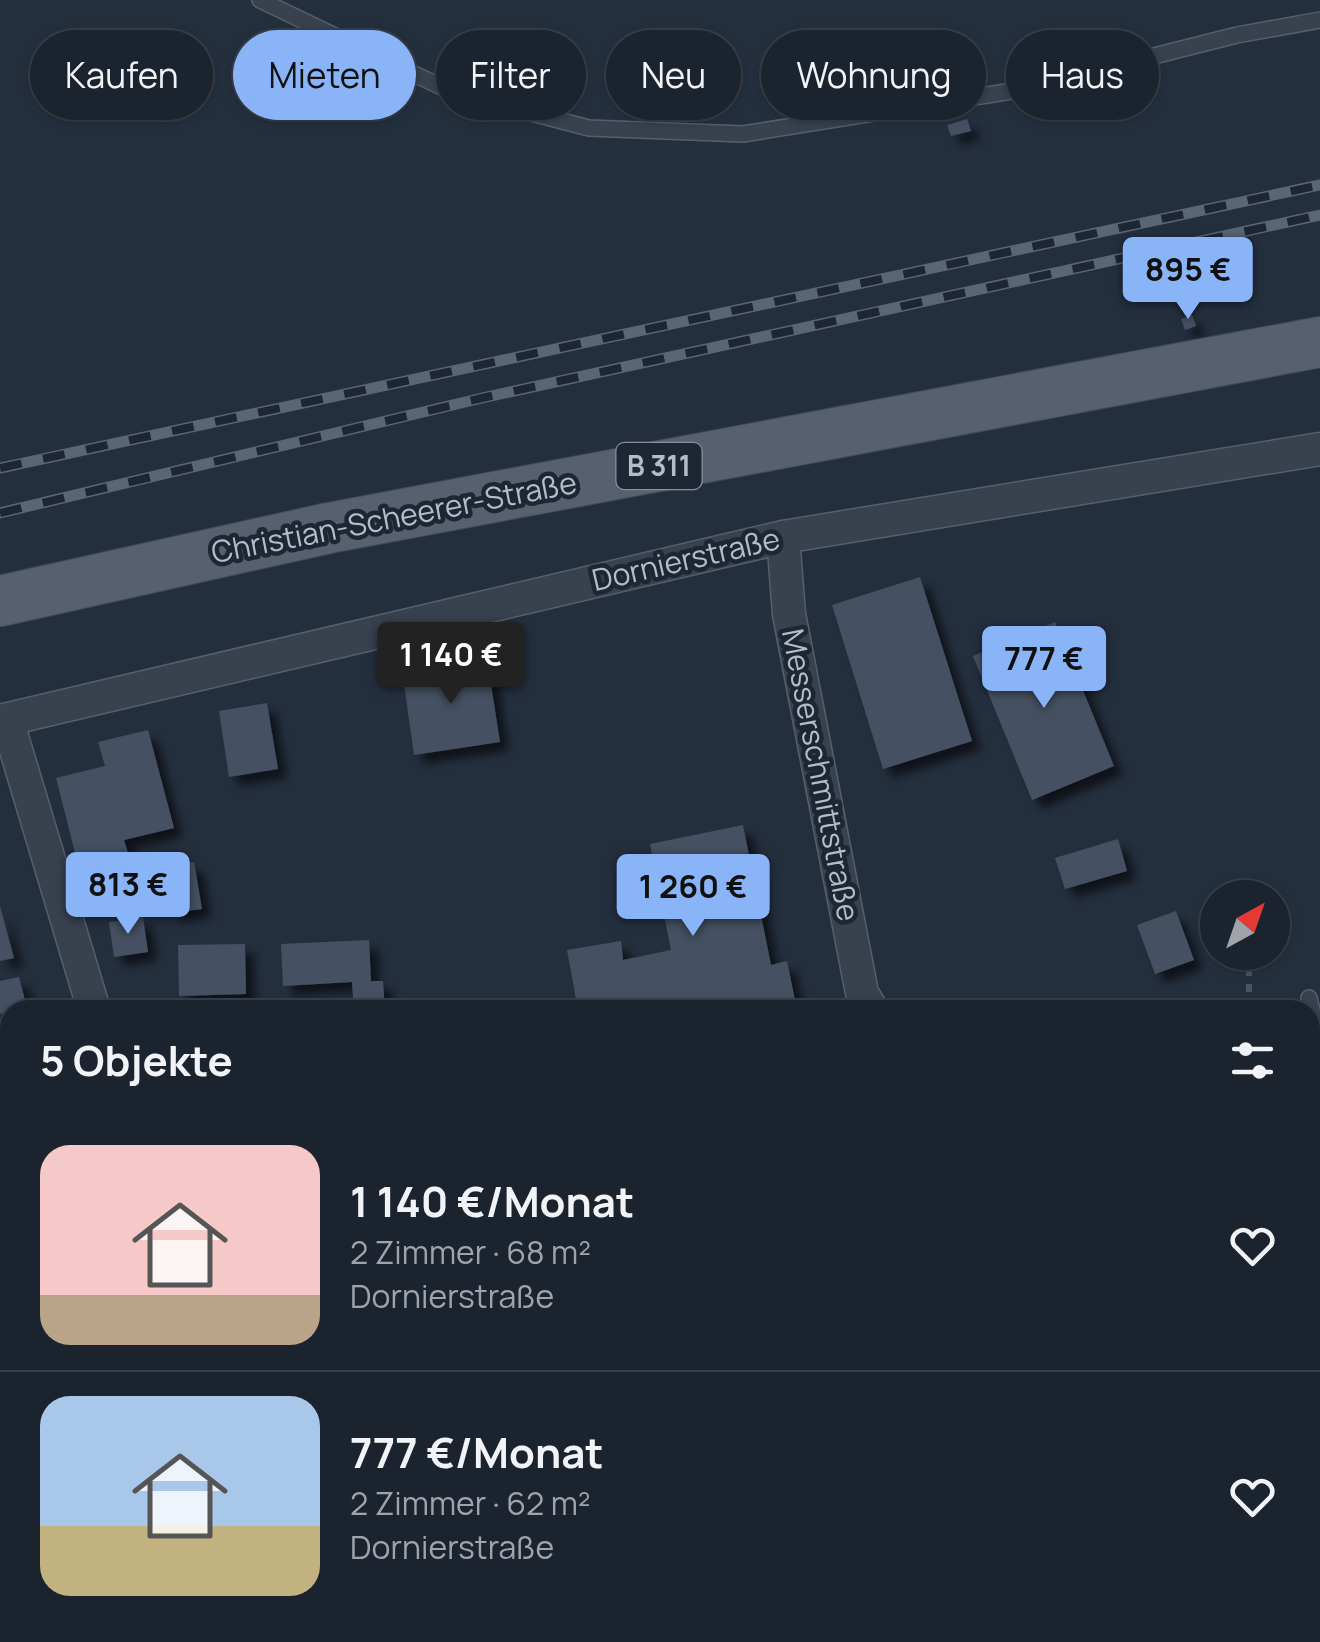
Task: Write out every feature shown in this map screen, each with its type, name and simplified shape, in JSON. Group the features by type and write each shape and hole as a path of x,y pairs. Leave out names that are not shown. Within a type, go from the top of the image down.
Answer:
{"main road":[{"name":"Christian-Scheerer-Straße","path":"0,602 328,528 1320,342"}],"street":[{"name":"Dornierstraße","path":"3,720 783,537 1320,449"},
{"name":"Messerschmittstraße","path":"783,537 789,614 866,1000"},
{"path":"3,720 91,1000"}],"lane":[{"path":"260,0 454,93 589,128 743,134 1019,90 1237,36 1320,20"}],"path":[{"path":"1249,970 1249,1000"}],"building":[{"path":"967,120 971,131 951,136 947,125"},
{"path":"1192,315 1196,326 1185,330 1181,319"},
{"path":"920,577 972,741 883,769 832,605"},
{"path":"1055,622 1114,766 1032,800 973,656"},
{"path":"487,659 500,742 414,755 402,670"},
{"path":"267,703 278,769 229,777 219,711"},
{"path":"148,730 174,828 124,840 137,882 86,896 56,778 105,766 98,742"},
{"path":"743,825 771,965 787,961 795,1000 576,1000 567,950 621,941 623,960 671,950 650,844"},
{"path":"1118,839 1127,871 1065,889 1055,858"},
{"path":"194,862 202,909 171,913 164,867"},
{"path":"0,906 14,958 0,961"},
{"path":"1176,911 1194,960 1155,974 1137,925"},
{"path":"143,917 148,952 114,957 109,922"},
{"path":"369,940 371,981 383,981 384,1000 353,1000 352,982 283,986 281,944"},
{"path":"245,944 246,994 179,996 178,945"},
{"path":"19,977 25,1000 0,1000 0,981"}],"railway":[{"path":"0,468 1320,185"},
{"path":"0,513 482,398 1320,215"}]}
